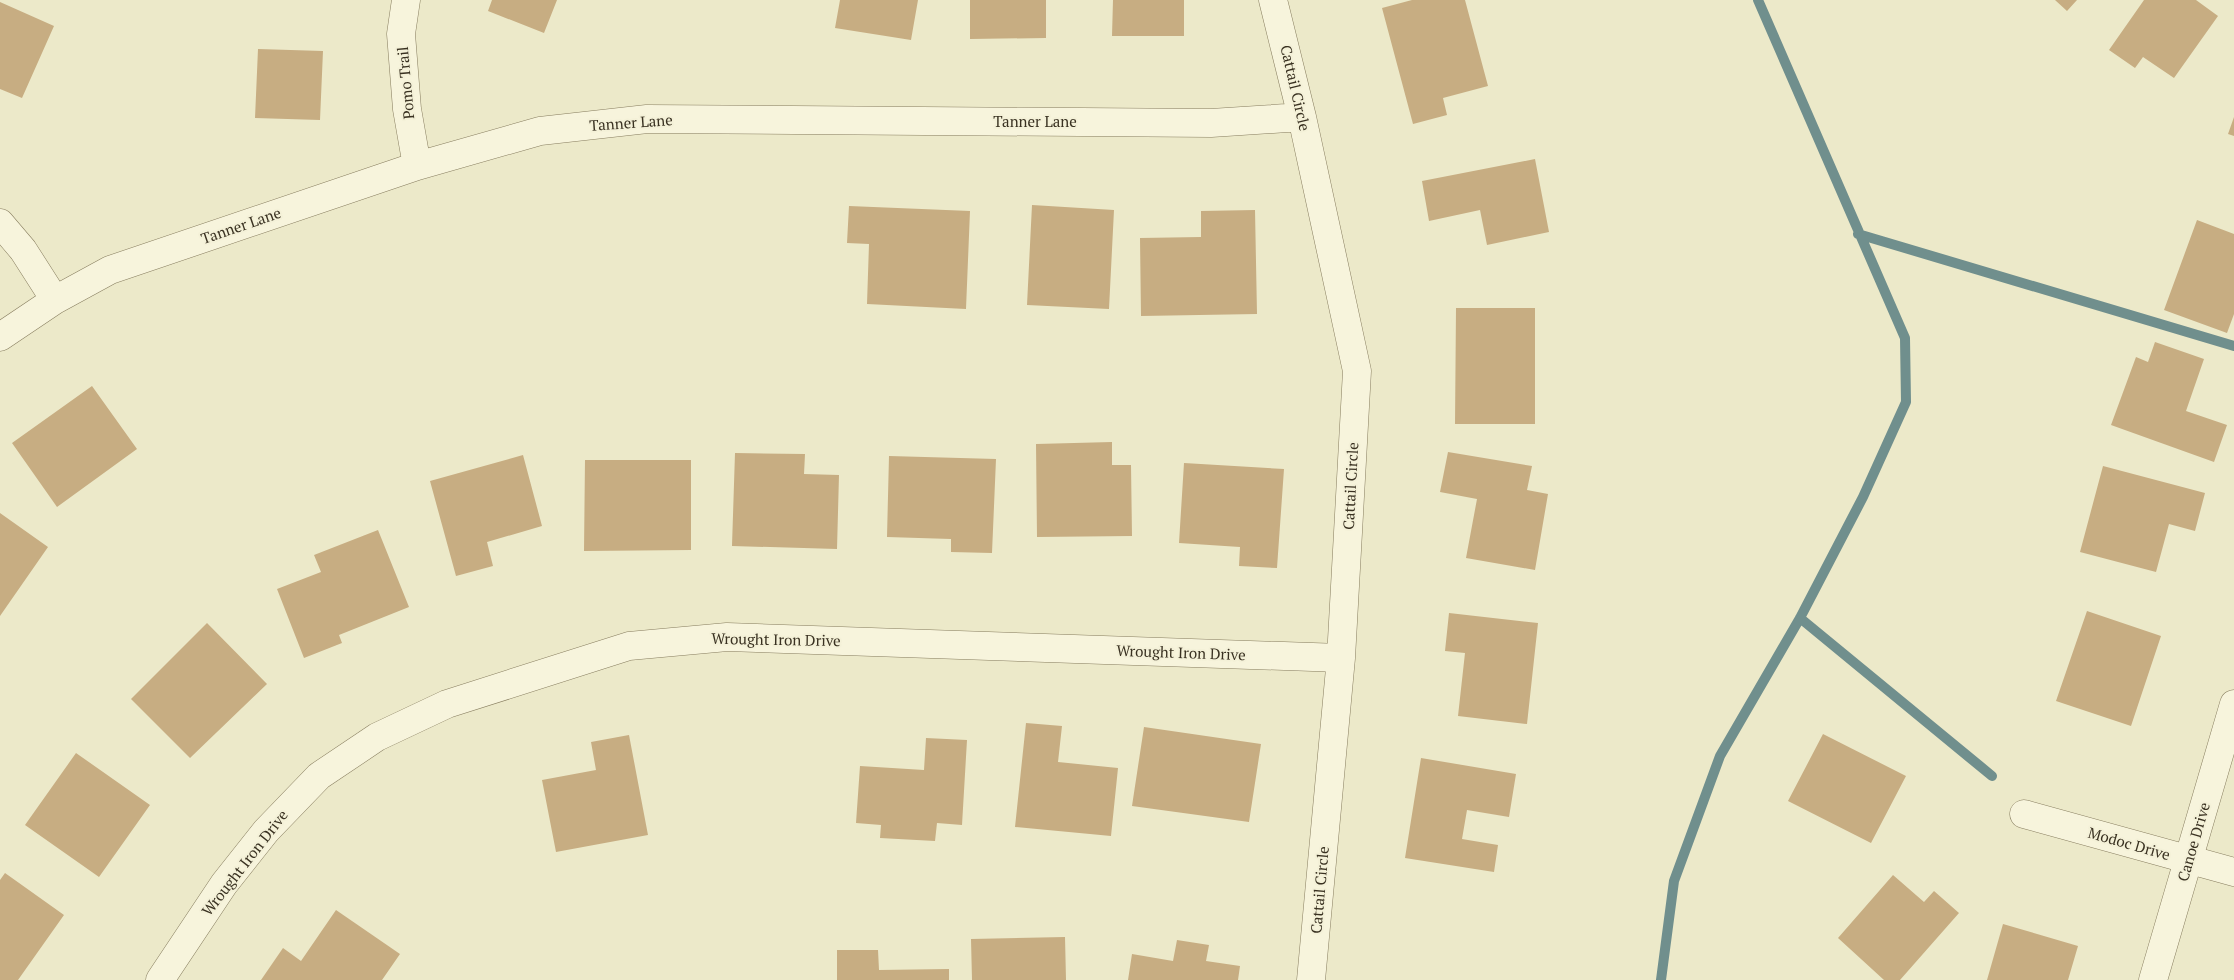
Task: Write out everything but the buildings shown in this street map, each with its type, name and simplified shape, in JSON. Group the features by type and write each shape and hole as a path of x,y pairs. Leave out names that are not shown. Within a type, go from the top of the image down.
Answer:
{"street":[{"name":"Pomo Trail","path":"406,0 401,34 407,109 417,166"},
{"name":"Cattail Circle","path":"1273,0 1302,117 1357,371 1341,658 1311,980"},
{"name":"Tanner Lane","path":"0,337 55,300 110,270 417,166 540,131 647,119 1211,123 1302,117"},
{"path":"0,223 23,250 55,300"},
{"name":"Wrought Iron Drive","path":"160,980 224,884 266,831 319,776 377,737 448,704 629,646 727,637 1341,658"},
{"name":"Canoe Drive","path":"2153,980 2234,704"},
{"name":"Modoc Drive","path":"2024,814 2234,872"}],"waterway":[{"path":"1661,980 1674,881 1720,756 1800,618 1863,497 1906,402 1905,338 1758,0"},
{"path":"1858,234 2234,346"},
{"path":"1800,618 1992,776"}]}
